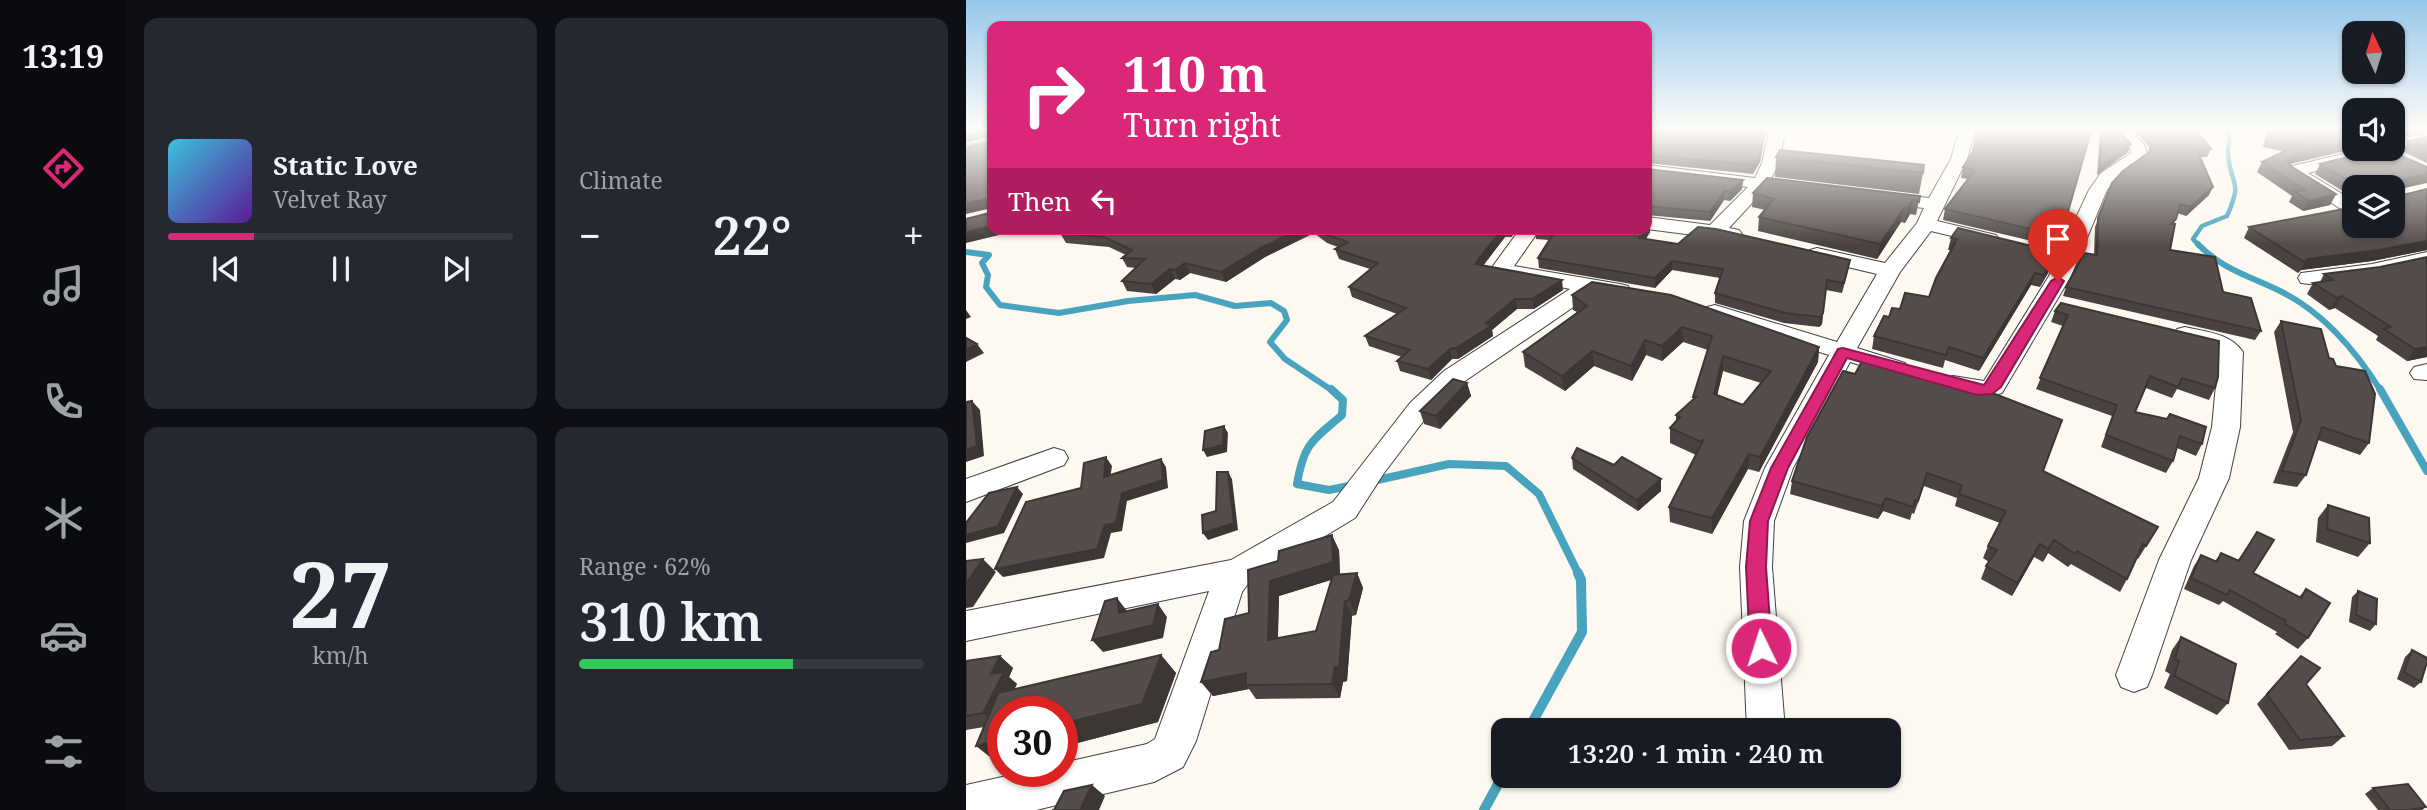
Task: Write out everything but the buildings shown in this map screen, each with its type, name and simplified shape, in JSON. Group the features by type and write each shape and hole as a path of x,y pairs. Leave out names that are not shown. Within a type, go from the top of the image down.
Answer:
{"street":[{"path":"1716,230 1762,183 1769,169"},
{"path":"1765,718 1756,567 1759,521 1779,468 1843,352 1890,271 1931,214 1954,169"},
{"path":"1689,305 1921,375 1987,391 2059,305 2069,259 2084,216 2104,180 2117,169"},
{"path":"2303,169 2294,171 2342,201"},
{"path":"1652,171 1828,191"},
{"path":"1868,196 1931,214 2004,243"},
{"path":"2323,215 2342,211"},
{"path":"1652,224 1716,230 1751,238"},
{"path":"1526,235 1503,266 1503,270 1639,295"},
{"path":"1798,249 1890,271"},
{"path":"2043,252 2069,259"},
{"path":"2309,278 2372,270 2427,258"},
{"path":"966,626 1238,572 1337,516 1349,505 1374,466 1419,409 1452,377 1589,286"},
{"path":"2134,674 2175,560 2214,478 2226,426 2231,352 2227,346 2218,342 2165,330"},
{"path":"966,491 1054,458"},
{"path":"966,806 1154,762 1168,753 1176,741 1227,587 1238,572"}],"waterway":[{"path":"2199,246 2193,239 2202,226 2227,216 2232,204 2235,183 2230,169"},
{"path":"2198,244 2237,272 2282,292 2312,311 2338,334 2381,391"},
{"path":"966,252 989,255 982,263 988,275 986,287 1000,305 1059,313 1128,301 1195,295 1235,306 1271,303 1284,311 1287,320 1270,342 1285,359 1333,391"},
{"path":"1331,389 1343,400 1342,415 1323,431 1306,451 1297,484 1329,490 1354,485"},
{"path":"2380,389 2427,471"},
{"path":"1373,481 1449,464 1506,466 1539,494 1579,575"},
{"path":"1535,718 1582,632 1581,580 1578,573"},
{"path":"1484,810 1496,788"}],"route":[{"path":"1761,648 1756,567 1759,521 1779,468 1843,352 1987,391 1993,387 2058,281"}]}
